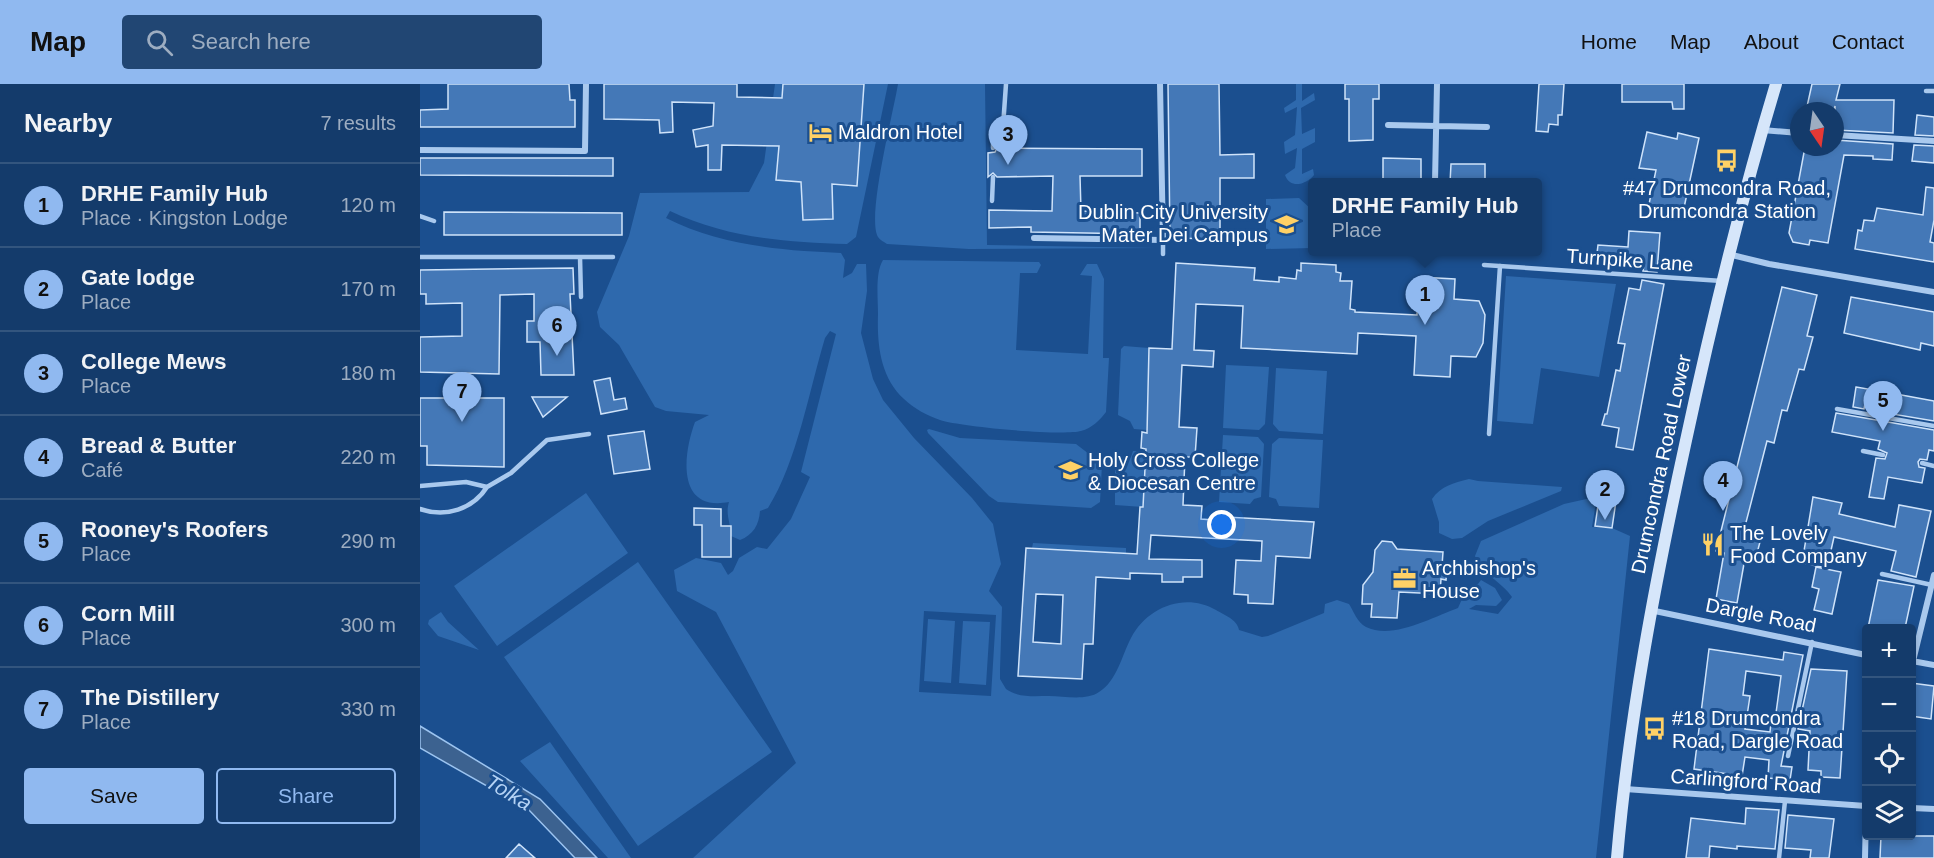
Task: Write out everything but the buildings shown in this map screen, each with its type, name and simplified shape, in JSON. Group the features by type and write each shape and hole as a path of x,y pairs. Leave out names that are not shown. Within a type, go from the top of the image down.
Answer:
{"main road":[{"name":"Drumcondra Road Lower","path":"1617,858 1623,789 1650,610 1728,254 1776,84"}],"street":[{"path":"420,150 585,151 586,84"},
{"path":"1034,238 1162,240 1160,84"},
{"path":"1435,178 1437,84"},
{"path":"1388,125 1487,127"},
{"path":"1762,130 1790,132"},
{"path":"1844,136 1934,141"},
{"path":"1728,254 1769,264 1934,292"},
{"path":"1916,646 1934,575"},
{"name":"Dargle Road","path":"1650,610 1862,654"},
{"path":"1916,662 1934,665"},
{"name":"Carlingford Road","path":"1623,789 1862,806"},
{"path":"1916,808 1934,809"},
{"path":"1865,840 1865,858"}],"lane":[{"path":"993,148 993,142 1002,141 1006,84"},
{"path":"1926,91 1934,91"},
{"path":"992,201 993,177"},
{"path":"420,216 434,221"},
{"path":"1162,240 1163,254"},
{"path":"420,257 613,257"},
{"path":"580,257 581,297"},
{"name":"Turnpike Lane","path":"1484,265 1722,281"},
{"path":"1489,434 1500,266"},
{"path":"1837,409 1934,426"},
{"path":"420,508 460,511 478,501 487,487 511,473 546,440 589,434"},
{"path":"1863,451 1883,455"},
{"path":"1922,463 1934,466"},
{"path":"420,486 466,482 487,487"},
{"path":"1882,574 1932,585"},
{"path":"1788,756 1812,642"},
{"path":"1779,858 1785,801"}],"shaded area":[{"path":"775,84 888,84 856,237 847,244 778,240 734,233 670,211 666,218 699,232 751,245 841,253 845,260 843,278 852,273 857,264 866,264 867,291 861,333 873,379 883,400 914,438 972,498 993,524 1001,564 989,591 1002,607 1000,679 1006,689 1011,692 1027,696 1094,695 1115,675 1138,627 1157,611 1180,603 1192,602 1204,605 1230,618 1239,630 1262,637 1324,613 1325,604 1337,600 1349,604 1358,620 1366,627 1388,631 1413,626 1458,608 1466,590 1481,580 1495,588 1502,600 1496,606 1476,605 1469,609 1498,614 1512,597 1477,561 1475,556 1481,541 1564,504 1591,498 1596,502 1592,527 1612,528 1630,536 1596,858 693,858 796,763 716,612 677,591 674,570 696,558 721,563 728,575 733,571 739,558 757,547 767,549 791,519 810,477 801,472 836,334 830,331 825,338 795,448 778,490 768,508 760,511 754,529 740,540 731,536 729,502 712,503 700,498 692,490 688,478 688,449 695,422 709,415 666,411 655,407 619,345 600,327 597,312 629,236 640,193 749,192 764,163","holes":["924,611 996,615 991,696 919,692"]},
{"path":"898,84 985,84 987,245 1156,248 969,249 887,244 877,235 876,206 882,162"},
{"path":"1296,84 1302,84 1302,101 1314,93 1315,100 1301,108 1302,134 1315,128 1315,142 1302,149 1302,174 1313,169 1314,175 1303,183 1294,184 1285,175 1295,168 1297,148 1285,154 1284,142 1295,135 1297,107 1285,113 1284,108 1296,100"},
{"path":"1299,198 1308,206 1308,248 1266,249 1266,199"},
{"path":"883,260 1039,262 1041,265 1037,273 1020,273 1016,350 1088,354 1092,276 1080,275 1087,264 1097,264 1104,279 1103,358 1109,358 1106,412 1085,430 1054,432 951,423 912,406 890,381 879,348 877,286"},
{"path":"1506,276 1616,284 1599,377 1541,368 1533,424 1497,421"},
{"path":"1124,346 1149,348 1147,430 1134,429 1130,421 1118,415 1121,349"},
{"path":"1226,365 1269,367 1265,424 1259,430 1223,428"},
{"path":"1276,368 1327,371 1323,434 1279,431 1273,424"},
{"path":"929,429 960,438 1076,444 1102,464 1100,502 1091,508 998,502 989,496 928,433"},
{"path":"1223,435 1258,437 1264,444 1261,497 1254,499 1250,504 1219,502"},
{"path":"1279,438 1323,440 1319,508 1279,506 1276,499 1269,497 1272,444"},
{"path":"1133,451 1145,452 1143,507 1115,505 1115,467 1131,457"},
{"path":"1469,479 1562,487 1561,491 1488,521 1462,538 1452,539 1439,533 1439,522 1432,499 1443,488"},
{"path":"586,493 628,553 497,646 454,586"},
{"path":"1033,543 1126,548 1126,554 1032,548"},
{"path":"638,562 772,752 638,846 504,657"},
{"path":"441,612 448,622 479,650 438,636 428,624 429,620"},
{"path":"928,619 955,621 951,683 924,681"},
{"path":"963,621 990,622 986,685 959,683"},
{"path":"550,742 631,858 608,858 520,761"}],"water":[{"name":"Tolka","path":"420,726 540,799 597,858 575,858 529,810 420,748"}],"place":[{"name":"Maldron Hotel","path":"820,132"},
{"name":"#47 Drumcondra Road, Drumcondra Station","path":"1727,161"},
{"name":"College Mews","path":"1008,165"},
{"name":"Dublin City University Mater Dei Campus","path":"1286,224"},
{"name":"DRHE Family Hub","path":"1425,325"},
{"name":"Corn Mill","path":"557,356"},
{"name":"The Distillery","path":"462,422"},
{"name":"Rooney's Roofers","path":"1883,431"},
{"name":"Holy Cross College & Diocesan Centre","path":"1070,471"},
{"name":"Bread & Butter","path":"1723,511"},
{"name":"Gate lodge","path":"1605,520"},
{"name":"The Lovely Food Company","path":"1712,545"},
{"name":"Archbishop's House","path":"1404,579"},
{"name":"#18 Drumcondra Road, Dargle Road","path":"1654,729"}]}
